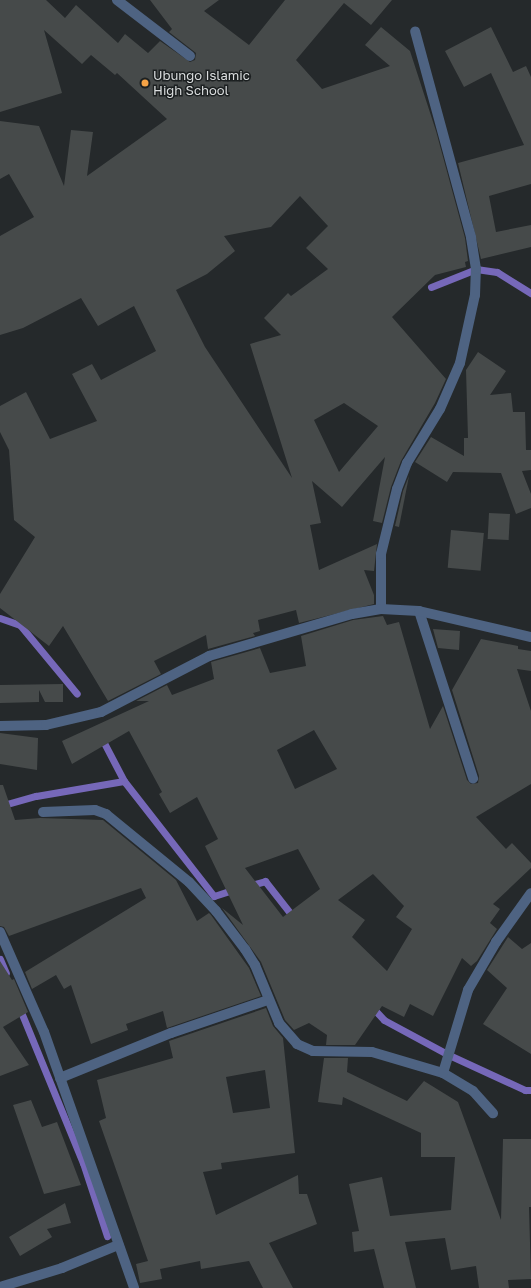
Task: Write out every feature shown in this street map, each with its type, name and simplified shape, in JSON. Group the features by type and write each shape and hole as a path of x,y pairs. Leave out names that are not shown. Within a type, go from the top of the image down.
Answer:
{"street":[{"path":"118,0 190,56"},
{"path":"382,609 381,554 397,489 408,463 440,409 460,363 475,295 476,269 471,237 415,31"},
{"path":"0,726 46,726 101,712 209,656 352,614 382,609 419,611 531,637"},
{"path":"419,611 473,778"},
{"path":"43,812 95,810 106,814 184,878 216,911 245,949 255,965 268,1000 288,1036 297,1044 313,1051 372,1052 443,1073 473,1091 492,1113"},
{"path":"443,1073 468,990 496,942 531,893"},
{"path":"0,932 44,1032 134,1288"},
{"path":"60,1078 171,1034 268,1000"},
{"path":"0,1287 62,1268 118,1245"}],"building":[{"path":"0,0 46,0 65,18 76,5 118,43 125,34 148,53 160,41 190,62 195,60 196,53 169,32 172,29 150,0 219,0 204,11 249,45 285,0 392,0 371,25 344,3 296,60 322,89 390,66 365,45 381,27 410,51 436,131 465,238 468,261 465,262 466,267 435,275 392,317 446,379 435,403 401,461 391,487 382,523 373,521 385,457 342,507 312,481 321,523 310,525 319,570 377,544 374,571 364,570 374,595 374,604 299,623 296,610 258,620 260,631 253,633 255,636 208,649 206,635 154,661 161,674 108,701 63,626 49,646 0,608 0,594 35,537 14,520 9,450 0,432 0,406 26,392 50,439 97,421 72,374 92,364 101,380 156,351 134,306 98,326 81,298 23,328 0,335 0,236 34,217 9,174 0,179 0,121 39,126 64,186 71,130 93,132 87,176 167,119 117,73 115,75 91,55 82,64 44,30 62,93 0,112","holes":["300,196 328,226 306,248 328,269 291,296 288,293 264,318 281,335 250,344 292,478 205,347 176,290 207,274 235,251 224,236 271,227","344,403 378,426 339,472 314,420"]},
{"path":"491,27 513,72 526,66 531,77 531,184 489,196 496,232 531,225 531,247 481,259 458,163 524,145 491,73 464,87 445,51"},
{"path":"478,352 506,371 490,395 511,393 513,412 525,412 526,450 531,450 531,470 522,471 531,494 531,508 516,514 501,473 453,472 447,482 415,462 431,437 464,456 464,438 468,438 466,370"},
{"path":"409,476 399,527 395,526 403,491"},
{"path":"489,513 510,514 509,540 488,539"},
{"path":"451,530 484,533 481,571 448,568"},
{"path":"383,616 387,625 399,622 430,729 443,706 467,780 471,784 478,783 479,776 452,690 481,639 518,646 518,649 531,651 531,671 517,669 531,711 531,784 476,817 506,849 512,843 531,863 531,868 493,904 500,909 490,923 497,929 477,961 471,966 462,958 433,1016 410,1004 404,1017 382,1006 355,1045 326,1045 327,1035 309,1023 294,1030 285,1020 261,962 222,908 243,925 205,846 218,839 197,797 170,813 159,794 162,792 129,731 72,764 62,741 149,701 136,701 167,685 172,695 214,679 211,662 260,648 270,673 306,666 301,636 353,620","holes":["314,730 337,769 295,789 277,750","298,849 320,889 283,917 245,868","373,874 404,906 396,917 412,929 387,971 352,937 365,920 338,900"]},
{"path":"433,629 460,631 459,650 438,648"},
{"path":"63,684 63,702 45,702 39,690 39,702 0,703 0,685"},
{"path":"0,733 38,738 37,770 0,764"},
{"path":"0,785 3,785 15,820 40,818 103,820 176,880 197,921 209,913 211,915 249,968 261,996 167,1028 163,1011 126,1024 128,1030 91,1044 71,985 64,989 56,975 32,989 25,972 146,898 141,888 9,936 4,927 0,926"},
{"path":"508,937 522,949 531,943 531,1054 483,1024 507,988 487,970"},
{"path":"0,961 12,980 14,979 28,1012 3,1027 29,1065 0,1076"},
{"path":"266,1008 273,1026 283,1038 295,1153 221,1163 222,1169 203,1172 216,1215 298,1175 299,1194 307,1194 317,1224 269,1243 293,1288 263,1288 249,1261 201,1269 200,1261 160,1269 162,1279 140,1283 136,1264 148,1261 99,1121 106,1118 97,1080 173,1058 169,1041","holes":["265,1070 270,1108 233,1113 226,1077"]},
{"path":"324,1058 348,1058 347,1072 407,1101 424,1081 458,1102 501,1220 503,1139 531,1139 531,1207 529,1207 531,1279 508,1280 509,1288 479,1288 476,1266 451,1270 445,1238 405,1242 416,1288 384,1288 374,1249 354,1252 352,1232 359,1231 349,1184 382,1177 390,1216 451,1210 455,1157 421,1157 421,1133 343,1097 342,1105 318,1102"},
{"path":"31,1100 42,1127 57,1122 81,1185 44,1194 13,1105"},
{"path":"65,1203 71,1223 47,1229 52,1237 20,1256 9,1237"}],"waterway":[{"path":"431,287 476,269 497,272 531,293"},
{"path":"0,618 20,625 77,694"},
{"path":"101,737 124,781"},
{"path":"0,806 36,796 124,781 214,896 236,889"},
{"path":"248,886 265,881 294,918"},
{"path":"0,959 6,973"},
{"path":"371,1006 384,1020 449,1055 525,1090 531,1090"},
{"path":"19,1007 83,1163 107,1236"}],"place":[{"name":"Ubungo Islamic High School","path":"145,83"}]}
